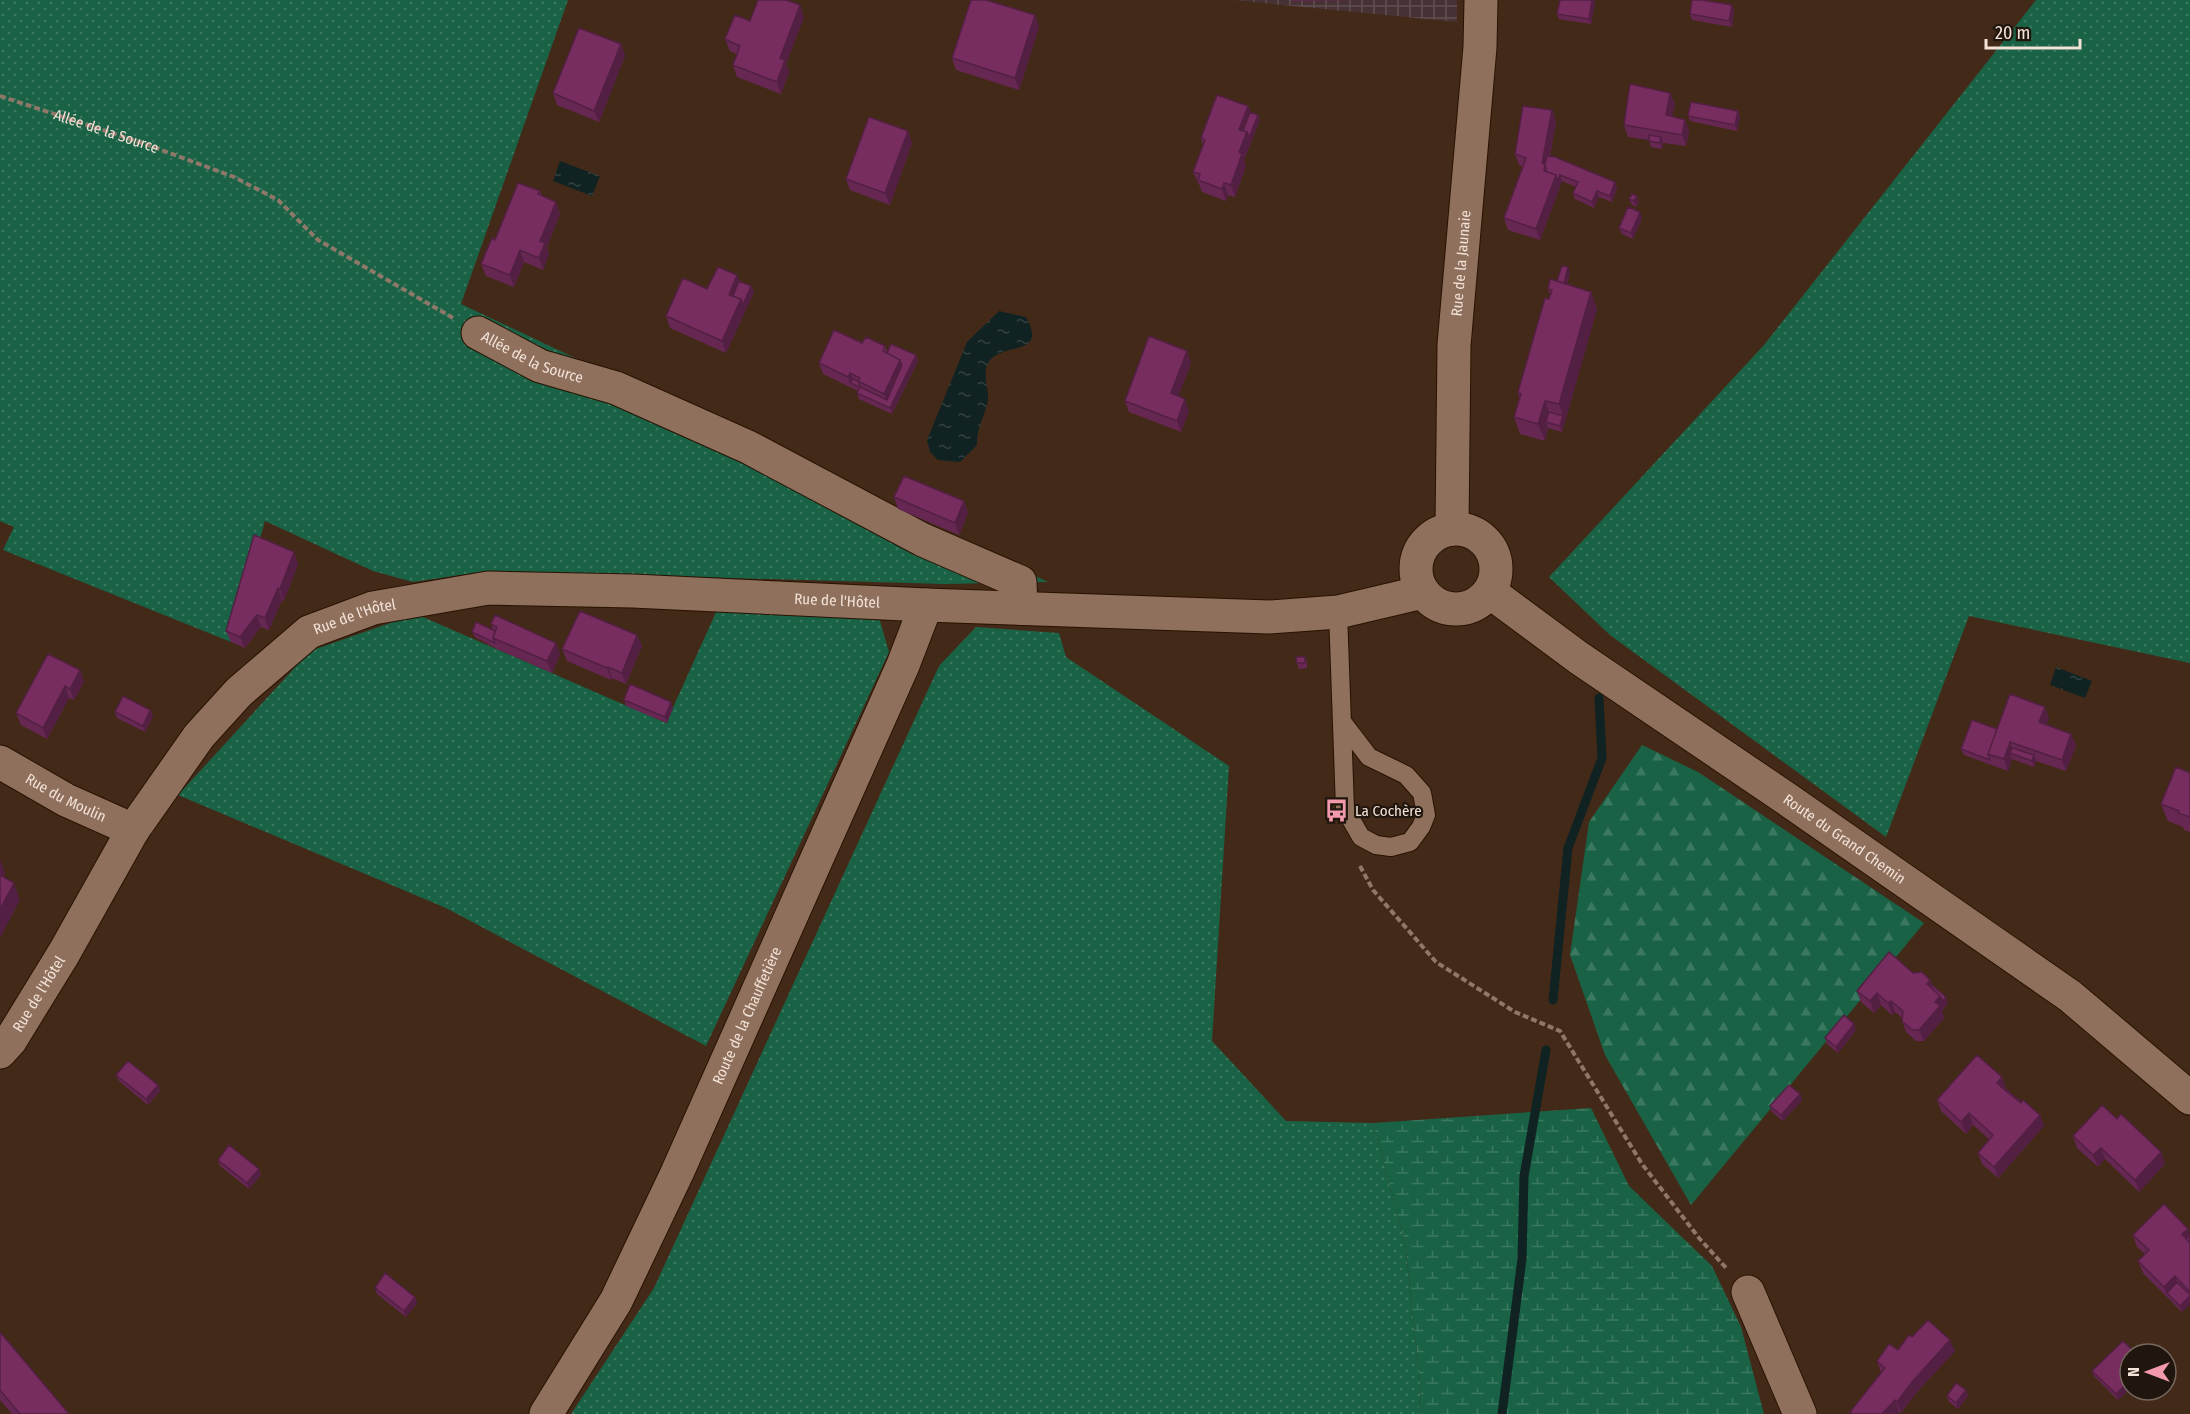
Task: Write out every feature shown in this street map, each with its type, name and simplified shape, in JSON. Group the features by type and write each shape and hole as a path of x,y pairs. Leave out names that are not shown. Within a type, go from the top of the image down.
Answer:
{"street":[{"name":"Rue de la Jaunaie","path":"1452,529 1454,345 1480,47 1481,0"},
{"name":"Allée de la Source","path":"478,333 540,366 616,388 748,447 923,540 1020,582 1021,608"},
{"path":"1452,529 1470,531 1485,541 1495,557 1497,575 1490,592 1475,605 1456,610 1437,605 1423,592 1416,573 1420,552 1433,536 1452,529"},
{"name":"Rue de l'Hôtel","path":"0,1052 10,1041 64,953 133,830 199,736 239,692 309,632 373,608 488,588 633,591 926,605 1269,617 1338,612 1423,592"},
{"name":"Route du Grand Chemin","path":"1490,592 1579,658 2070,996 2190,1098"},
{"name":"Route de la Chauffetière","path":"546,1414 616,1301 672,1184 903,665 926,605"},
{"name":"Rue du Moulin","path":"0,762 66,800 133,830"},
{"path":"1748,1292 1800,1414"}],"lane":[{"path":"1338,612 1345,809 1361,837 1376,845 1391,847 1410,842 1421,827 1426,815 1422,793 1406,775 1369,757 1343,723"}],"path":[{"name":"Allée de la Source","path":"0,96 148,145 234,177 278,200 318,240 478,333"},
{"path":"1357,862 1373,890 1436,962 1515,1012 1560,1031 1641,1164 1699,1238 1748,1292"}],"shaded area":[{"path":"1233,0 1457,0 1457,22"}],"green space":[{"path":"0,0 568,0 461,304 1048,582 944,584 487,571 413,582 373,571 265,521 231,642 3,550 14,527 0,521"},
{"path":"2036,0 2190,0 2190,663 1969,616 1886,837 1610,635 1549,577 1764,345"},
{"path":"717,610 878,614 889,652 706,1046 446,908 178,795 310,651 416,614 666,723"},
{"path":"976,627 1059,633 1066,657 1229,766 1212,1041 1286,1121 1373,1123 1405,1242 1421,1390 1418,1414 571,1414 654,1288 939,666"},
{"path":"1642,745 1698,772 1924,923 1691,1205 1605,1055 1570,955 1589,822"},
{"path":"1591,1108 1629,1186 1712,1266 1741,1327 1764,1414 1418,1414 1421,1390 1405,1242 1373,1123"}],"water":[{"path":"560,161 600,176 592,196 553,181"},
{"path":"999,311 1026,317 1031,330 1031,338 1027,344 1002,352 988,363 986,372 988,400 978,433 977,445 960,462 938,460 930,452 927,440 967,342"},
{"path":"2056,667 2092,681 2085,698 2050,685"}],"building":[{"path":"758,0 786,0 800,5 780,58 785,60 777,82 733,65 740,46 725,39 735,15 750,21"},
{"path":"971,0 986,0 1035,15 1015,78 952,58"},
{"path":"1560,0 1592,0 1589,19 1557,14"},
{"path":"1692,0 1732,5 1729,21 1690,14"},
{"path":"579,28 621,44 594,111 553,93"},
{"path":"1630,84 1670,93 1666,115 1685,120 1682,135 1624,125"},
{"path":"1217,95 1248,106 1239,130 1247,132 1239,152 1242,154 1231,185 1224,183 1222,189 1198,180 1200,174 1193,172 1205,140 1201,138"},
{"path":"1691,102 1738,111 1735,125 1688,116"},
{"path":"1523,106 1552,110 1542,163 1545,165 1544,171 1556,175 1536,229 1504,218 1526,158 1515,154"},
{"path":"1250,112 1258,115 1249,138 1247,132 1243,131"},
{"path":"869,117 908,131 885,193 846,179"},
{"path":"1649,135 1661,137 1660,143 1649,141"},
{"path":"1547,156 1555,157 1615,182 1610,196 1597,191 1592,202 1573,193 1578,182 1560,175 1558,181 1556,175 1547,172 1545,165"},
{"path":"518,183 540,191 538,194 556,202 540,241 545,243 539,258 520,250 510,275 481,264 492,238 495,240"},
{"path":"1632,194 1637,196 1634,201 1629,199"},
{"path":"1628,207 1640,212 1631,233 1619,228"},
{"path":"1562,266 1568,267 1564,283 1557,281"},
{"path":"718,267 737,275 729,295 741,299 722,341 666,316 683,278 707,289"},
{"path":"1550,279 1591,292 1559,404 1545,401 1538,424 1514,417 1521,394 1518,392 1545,298 1549,299 1552,290 1548,289"},
{"path":"739,281 751,286 743,305 741,299 733,296"},
{"path":"834,330 862,343 866,337 885,346 883,351 900,360 884,394 858,381 860,378 850,373 848,377 819,363"},
{"path":"1149,336 1187,351 1171,393 1185,399 1177,421 1125,401"},
{"path":"891,344 916,355 890,408 857,393 860,387 887,400 902,365 900,360 887,353"},
{"path":"853,379 858,381 860,387 850,383"},
{"path":"1549,412 1563,416 1560,426 1546,422"},
{"path":"904,476 964,501 955,523 894,497"},
{"path":"254,535 294,552 280,589 278,588 265,618 257,615 240,637 226,631"},
{"path":"580,611 637,635 622,673 562,649"},
{"path":"495,615 556,643 547,661 493,638 497,627 491,624"},
{"path":"476,622 495,631 493,638 495,643 472,632"},
{"path":"48,654 80,670 70,689 65,686 43,728 16,713"},
{"path":"1296,657 1305,657 1305,663 1297,663"},
{"path":"630,684 671,702 665,717 624,700"},
{"path":"2010,694 2045,707 2039,722 2071,734 2062,760 2010,742 2004,759 1988,754"},
{"path":"123,696 150,710 143,726 115,712"},
{"path":"1972,720 1997,729 1988,754 1990,760 1961,749"},
{"path":"2012,748 2034,755 2032,761 2010,753"},
{"path":"2176,767 2190,773 2190,817 2161,804"},
{"path":"0,875 14,883 0,909"},
{"path":"1889,952 1913,973 1922,972 1930,980 1927,984 1940,996 1935,1002 1940,1006 1919,1030 1912,1030 1902,1021 1903,1011 1891,1001 1888,1003 1877,993 1870,1001 1857,991"},
{"path":"1933,986 1946,997 1943,1001 1931,987"},
{"path":"1844,1015 1854,1024 1836,1047 1825,1038"},
{"path":"1977,1055 2002,1077 1997,1083 2021,1103 2023,1100 2040,1115 1994,1167 1978,1153 1993,1135 1969,1113 1961,1122 1937,1100"},
{"path":"128,1061 158,1085 146,1099 116,1075"},
{"path":"1789,1085 1800,1094 1781,1115 1770,1106"},
{"path":"2001,1087 2021,1102 2021,1103"},
{"path":"2102,1105 2117,1119 2121,1114 2161,1152 2135,1180 2101,1148 2093,1155 2073,1136"},
{"path":"229,1145 259,1169 247,1183 218,1160"},
{"path":"2164,1204 2188,1229 2182,1234 2190,1243 2190,1292 2175,1276 2164,1287 2138,1261 2149,1250 2133,1235"},
{"path":"385,1273 415,1297 404,1311 375,1288"},
{"path":"2177,1282 2190,1295 2180,1306 2167,1293"},
{"path":"1928,1320 1950,1340 1897,1402 1895,1400 1882,1414 1853,1414 1850,1412 1885,1368 1877,1361 1889,1344 1898,1350 1909,1335 1912,1337"},
{"path":"0,1332 69,1414 20,1414 0,1390"},
{"path":"2118,1346 2118,1392 2116,1394 2092,1371"},
{"path":"1956,1383 1966,1390 1956,1403 1947,1396"}],"waterway":[{"path":"1553,1000 1568,848 1602,758 1599,698"},
{"path":"1502,1414 1522,1259 1524,1176 1546,1050"}],"place":[{"name":"La Cochère","path":"1337,811"}]}
